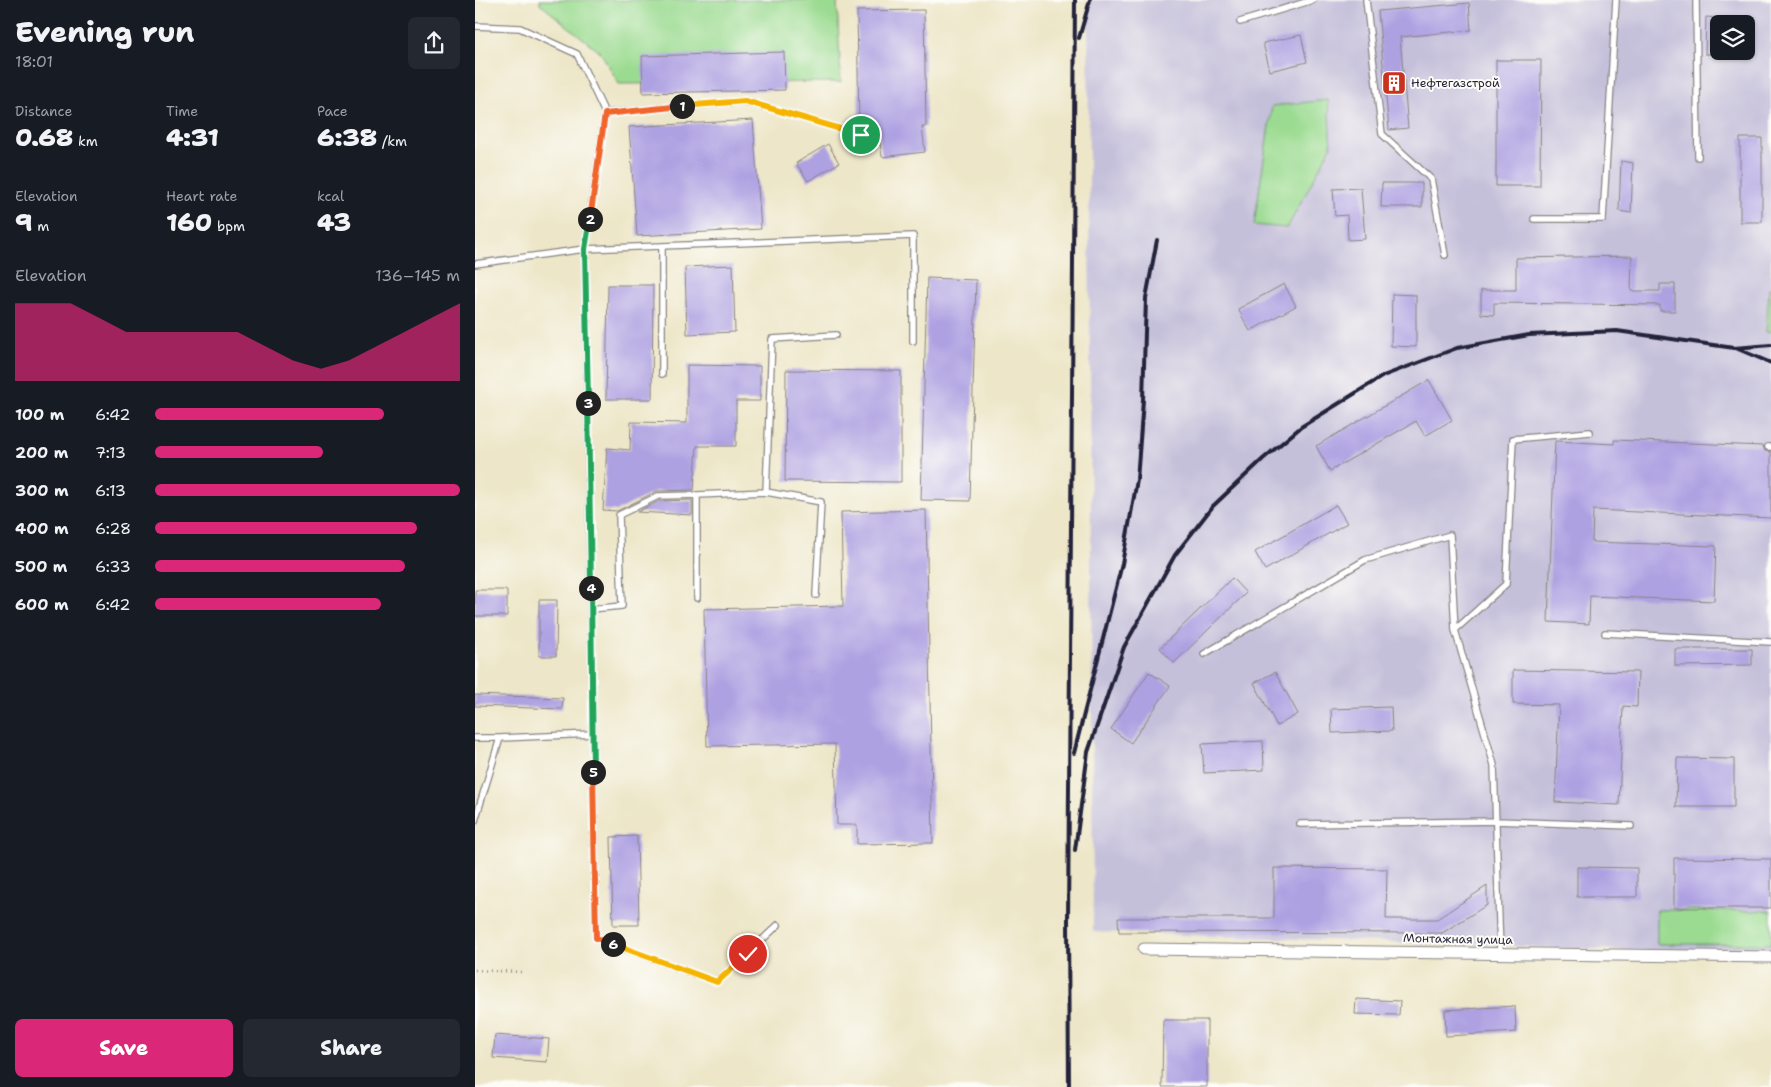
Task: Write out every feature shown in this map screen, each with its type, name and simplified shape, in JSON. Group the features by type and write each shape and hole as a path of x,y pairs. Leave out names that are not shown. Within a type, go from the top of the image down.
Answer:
{"street":[{"name":"Монтажная улица","path":"1144,949 1771,957"}],"lane":[{"path":"1240,22 1313,0"},
{"path":"1366,0 1382,134 1431,179 1445,255"},
{"path":"1534,219 1603,219 1616,0"},
{"path":"1696,0 1698,157"},
{"path":"475,26 520,28 577,54 605,114 585,249 596,938 717,982 778,925"},
{"path":"605,114 745,101 861,135"},
{"path":"475,264 585,249 913,236 913,340"},
{"path":"662,246 662,374"},
{"path":"766,492 772,339 836,335"},
{"path":"1455,630 1507,584 1513,439 1590,432"},
{"path":"591,609 622,606 619,515 658,496 766,492 821,502 817,596"},
{"path":"697,495 697,598"},
{"path":"1204,654 1365,560 1450,535 1455,630 1494,765 1499,953"},
{"path":"1605,633 1771,642"},
{"path":"475,738 592,734"},
{"path":"475,820 500,738"},
{"path":"1300,824 1496,821 1631,826"}],"path":[{"path":"475,970 521,972"}],"shaded area":[{"path":"1088,0 1771,0 1771,955 1093,932"}],"green space":[{"path":"540,0 837,0 841,82 619,84 601,53 540,4"},
{"path":"1328,100 1331,147 1287,228 1254,225 1272,106"},
{"path":"1769,288 1771,288 1771,332 1766,332"},
{"path":"1657,910 1771,911 1771,944 1657,944"}],"building":[{"name":"Нефтегазстрой","path":"1469,3 1471,30 1400,37 1408,128 1389,130 1378,11"},
{"path":"924,10 926,127 922,127 925,152 882,157 878,128 859,128 857,11"},
{"path":"1706,17 1710,17 1710,54 1705,54"},
{"path":"1301,35 1307,62 1270,71 1263,43"},
{"path":"784,52 785,90 643,93 642,56"},
{"path":"1496,60 1541,60 1540,186 1496,186"},
{"path":"753,120 761,229 637,236 629,127"},
{"path":"1740,138 1762,138 1762,222 1740,222"},
{"path":"828,144 839,163 808,181 796,163"},
{"path":"1621,161 1633,163 1631,213 1619,211"},
{"path":"1382,183 1422,183 1422,207 1381,207"},
{"path":"1361,188 1365,239 1348,240 1347,215 1335,216 1333,189"},
{"path":"1632,256 1631,291 1660,291 1660,284 1675,284 1675,311 1660,311 1660,305 1494,303 1494,315 1481,314 1481,290 1516,290 1516,258"},
{"path":"733,265 735,332 687,334 685,267"},
{"path":"927,278 976,280 970,501 921,500"},
{"path":"1284,284 1296,306 1250,331 1238,309"},
{"path":"608,285 653,285 652,399 606,399"},
{"path":"1392,294 1416,295 1416,347 1391,346"},
{"path":"687,365 760,366 760,401 736,401 736,446 697,446 694,490 657,491 617,511 603,510 607,448 630,450 631,422 687,423"},
{"path":"786,370 901,371 901,482 785,481"},
{"path":"1429,380 1452,420 1425,436 1416,421 1330,471 1316,446"},
{"path":"1614,440 1763,446 1765,451 1771,452 1771,518 1593,510 1592,542 1716,546 1714,601 1590,596 1589,624 1548,622 1555,441 1614,444"},
{"path":"692,500 692,515 637,512 659,501"},
{"path":"1336,505 1347,523 1265,570 1255,552"},
{"path":"926,510 933,843 857,844 857,825 837,825 835,744 707,746 704,609 843,606 841,512"},
{"path":"1232,578 1246,593 1174,663 1160,648"},
{"path":"475,590 507,590 507,616 475,616"},
{"path":"539,600 557,600 556,656 539,656"},
{"path":"1675,649 1752,649 1752,665 1675,666"},
{"path":"1513,670 1638,672 1637,707 1623,706 1619,805 1555,802 1559,705 1513,704"},
{"path":"1149,672 1170,686 1131,743 1111,729"},
{"path":"1275,672 1298,714 1277,726 1254,683"},
{"path":"475,695 563,698 562,709 475,706"},
{"path":"1391,707 1392,731 1332,733 1331,709"},
{"path":"1263,741 1264,770 1204,773 1202,744"},
{"path":"1677,758 1734,759 1734,807 1676,807"},
{"path":"637,836 639,925 613,925 611,837"},
{"path":"1674,858 1771,859 1771,908 1674,908"},
{"path":"1577,867 1637,868 1637,897 1577,897"},
{"path":"1274,868 1387,869 1386,919 1437,919 1487,886 1487,905 1442,933 1119,932 1118,918 1274,918"},
{"path":"1356,999 1400,1001 1399,1015 1355,1014"},
{"path":"1515,1006 1516,1032 1446,1036 1445,1010"},
{"path":"1163,1020 1207,1020 1207,1087 1162,1087"},
{"path":"495,1035 549,1039 547,1062 493,1058"}],"railway":[{"path":"1069,1087 1068,920 1075,0"},
{"path":"1079,38 1090,0"},
{"path":"1074,753 1122,564 1137,480 1143,400 1146,298 1157,240"},
{"path":"1075,850 1088,752 1124,647 1175,555 1213,506 1263,459 1301,427 1383,376 1457,348 1529,335 1617,331 1734,348 1771,345"},
{"path":"1738,349 1771,363"}],"place":[{"name":"Нефтегазстрой","path":"1394,83"}],"route":[{"path":"748,954 717,982 596,938 585,249 605,114 745,101 861,135"}]}
